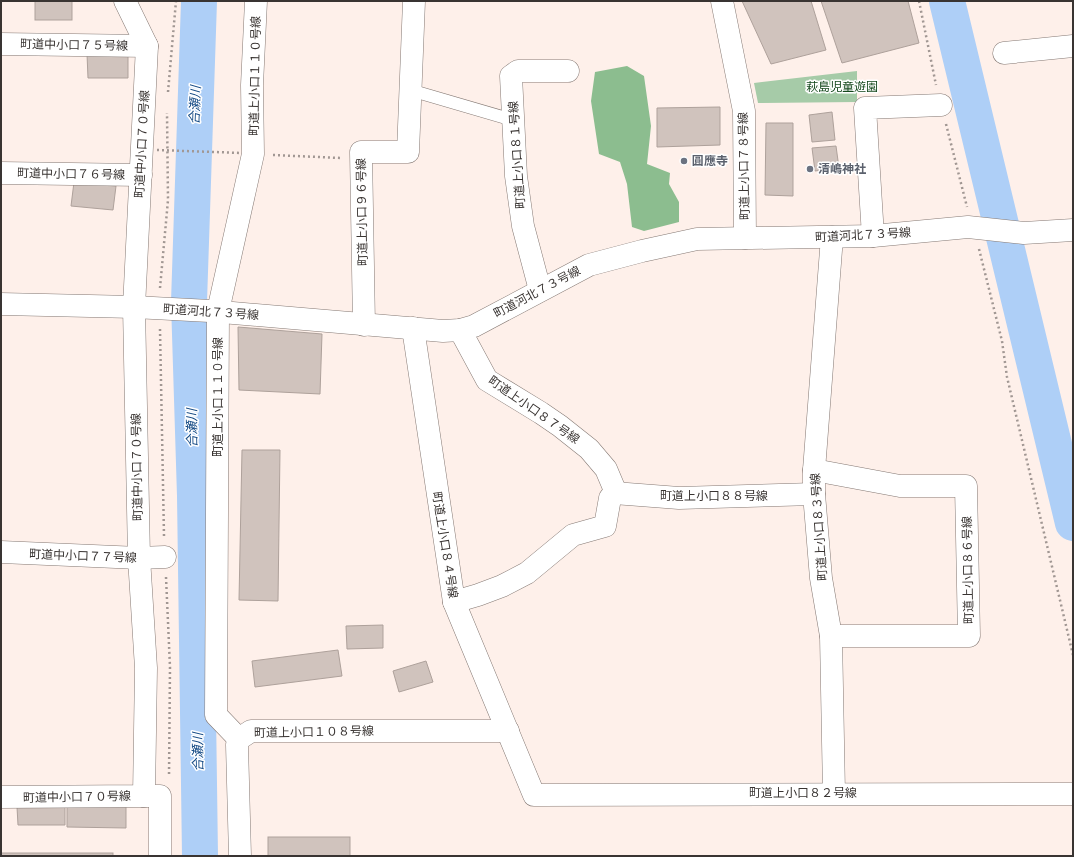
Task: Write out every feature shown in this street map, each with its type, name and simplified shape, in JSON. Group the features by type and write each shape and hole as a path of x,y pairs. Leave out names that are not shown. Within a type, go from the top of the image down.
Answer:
{"street":[{"name":"町道中小口７０号線","path":"1,797 144,796 146,668 139,558 134,307 147,46 125,1"},
{"name":"町道上小口１１０号線","path":"239,739 216,715 214,311 248,154 256,1"},
{"name":"町道上小口９６号線","path":"364,325 361,152 408,152 414,1"},
{"name":"町道上小口７８号線","path":"722,1 744,111 745,238"},
{"name":"町道中小口７５号線","path":"1,44 147,46"},
{"path":"1004,52 1073,46"},
{"name":"町道上小口８１号線","path":"540,290 523,226 516,176 511,76 518,72 568,72"},
{"path":"873,236 865,108 942,105"},
{"name":"町道中小口７６号線","path":"1,173 141,175"},
{"name":"町道河北７３号線","path":"1,304 134,307 214,311 413,328 443,332 460,330 474,326 589,265 642,251 697,239 873,236 968,227 1024,233 1073,230"},
{"name":"町道上小口８３号線","path":"832,237 814,470 814,494 822,578 831,636 834,793"},
{"name":"町道上小口８４号線","path":"413,328 454,602 534,795"},
{"name":"町道上小口８７号線","path":"460,330 487,380 541,412 589,449 606,469 613,482 614,493"},
{"name":"町道上小口８６号線","path":"814,470 900,486 966,486 969,636 831,636"},
{"path":"454,602 478,596 502,586 527,573 573,535 605,526 610,498 614,493"},
{"name":"町道上小口８８号線","path":"614,493 679,498 814,494"},
{"name":"町道中小口７７号線","path":"1,552 139,558 164,557"},
{"name":"町道上小口１０８号線","path":"240,856 237,752 239,739 250,731 508,731"},
{"name":"町道上小口８２号線","path":"534,795 834,793 1073,794"},
{"path":"144,796 160,796 160,856"}],"lane":[{"path":"410,90 513,120"}],"path":[{"path":"167,97 176,1"},
{"path":"166,112 168,200 166,309"},
{"path":"157,150 361,159"},
{"path":"980,228 979,248 1002,341 1007,377 1073,655"}],"green space":[{"path":"627,66 644,76 651,126 647,164 670,173 669,184 679,202 679,222 644,231 632,227 627,184 620,162 599,154 591,101 595,72"},
{"name":"萩島児童遊園","path":"857,71 857,102 758,103 754,83"}],"building":[{"path":"35,1 72,1 72,20 35,20"},
{"path":"742,1 811,1 826,50 771,64"},
{"path":"821,1 908,1 919,43 842,63"},
{"path":"128,53 128,78 88,78 87,54"},
{"path":"720,107 720,145 657,147 657,108"},
{"path":"832,112 835,140 812,142 809,115"},
{"path":"766,123 793,123 793,196 765,195"},
{"path":"836,146 839,168 815,171 812,148"},
{"path":"74,182 116,186 113,210 71,206"},
{"path":"238,327 322,334 320,394 239,390"},
{"path":"242,450 280,450 278,601 239,600"},
{"path":"383,625 383,648 347,649 346,626"},
{"path":"338,650 342,676 255,687 252,661"},
{"path":"426,661 433,682 399,692 393,671"},
{"path":"67,805 126,806 126,828 67,827"},
{"path":"65,806 65,825 18,825 17,807"},
{"path":"268,837 350,837 350,856 268,856"},
{"path":"1,853 113,853 113,856 1,856"}],"waterway":[{"name":"合瀬川","path":"199,1 189,302 195,496 200,856"},
{"path":"947,1 1073,523"}],"place":[{"name":"圓應寺","path":"684,161"},
{"name":"清嶋神社","path":"810,169"}]}
